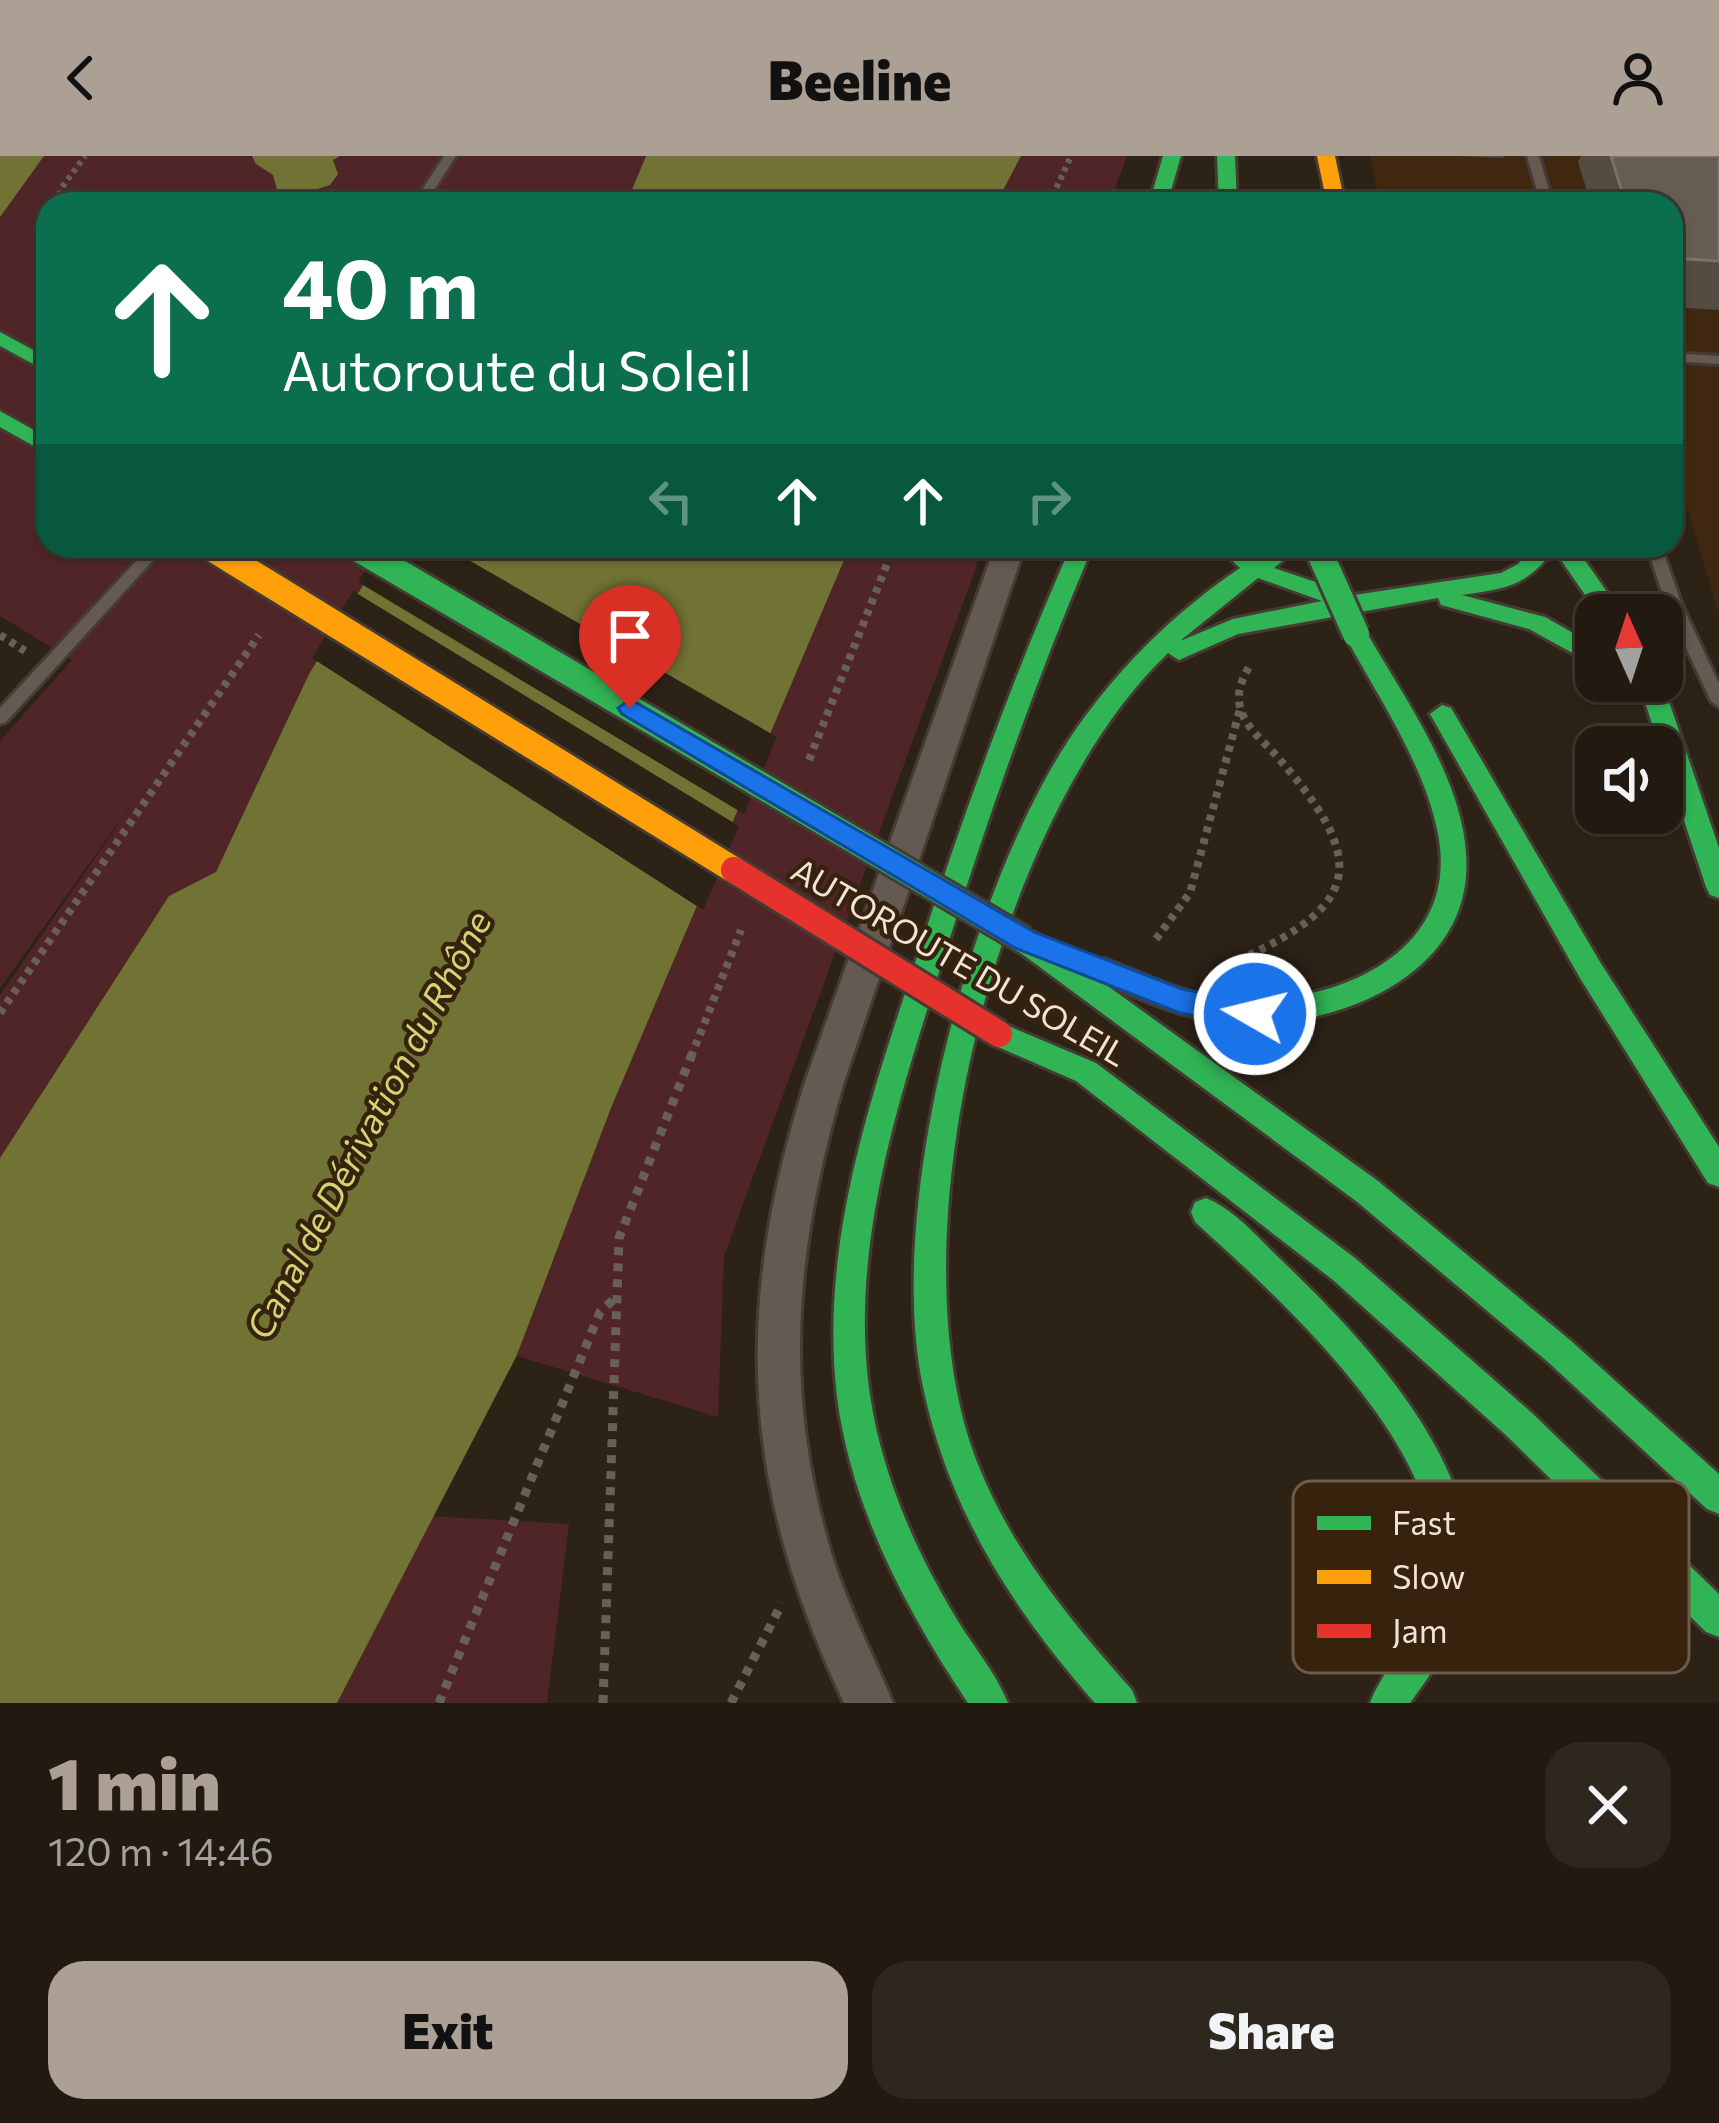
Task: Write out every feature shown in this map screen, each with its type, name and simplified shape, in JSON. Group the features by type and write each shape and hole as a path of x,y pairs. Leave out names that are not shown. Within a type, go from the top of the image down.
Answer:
{"main road":[{"path":"1162,192 1172,156"},
{"path":"1206,192 1213,156"},
{"path":"1226,156 1228,192"},
{"path":"1326,156 1336,192"},
{"path":"0,338 36,359"},
{"path":"0,418 36,440"},
{"name":"AUTOROUTE DU SOLEIL","path":"227,558 1000,1034 1086,1072 1344,1269 1577,1481"},
{"name":"AUTOROUTE DU SOLEIL","path":"374,558 1024,940 1367,1191 1559,1351 1719,1497"},
{"path":"990,1703 926,1603 878,1494 856,1393 849,1291 866,1185 905,1038 980,801 1076,558"},
{"path":"1242,558 1257,570 1353,603"},
{"path":"1119,1703 1055,1638 1028,1601 1004,1563 960,1466 934,1376 926,1247 955,1069 1015,862 1036,813 1070,755 1143,667 1217,595 1274,558"},
{"path":"1024,940 1180,1001 1255,1014 1333,1004 1372,986 1407,963 1438,926 1450,896 1452,840 1437,795 1322,558"},
{"path":"1143,667 1233,627 1506,580 1526,570 1536,558"},
{"path":"1571,558 1596,594"},
{"path":"1370,568 1399,628"},
{"path":"1425,593 1525,619 1575,646"},
{"path":"1429,688 1512,841 1719,1173"},
{"path":"1683,796 1715,870"},
{"path":"1000,1034 1049,1086"},
{"path":"1178,1188 1337,1333 1404,1419 1433,1481"},
{"name":"AUTOROUTE DU SOLEIL","path":"1689,1590 1719,1619"},
{"path":"1388,1703 1411,1673"}],"street":[{"path":"869,1703 806,1557 781,1420 778,1330 796,1189 836,1047 1006,558"}],"lane":[{"path":"426,192 449,156"},
{"path":"1533,156 1544,192"},
{"path":"1683,358 1719,360"},
{"path":"0,718 148,558"},
{"path":"1658,558 1674,605 1719,701"}],"path":[{"path":"60,192 85,156"},
{"path":"1054,192 1071,156"},
{"path":"808,762 889,558"},
{"path":"0,1013 267,624"},
{"path":"1142,953 1190,893 1240,709 1240,688 1254,659"},
{"path":"1223,963 1275,946 1309,927 1335,896 1342,876 1338,846 1328,824 1240,709"},
{"path":"603,1703 619,1238 748,914"},
{"path":"439,1703 601,1312 614,1299"},
{"path":"731,1703 806,1557"}],"shaded area":[{"path":"44,156 646,156 631,192 36,192 36,558 380,558 309,674 216,873 169,896 0,1158 0,995 145,786 0,988 0,741 72,660 0,616 0,217"},
{"path":"1021,156 1127,156 1114,192 1002,192"},
{"path":"1370,156 1719,156 1719,614 1683,494 1683,192 1378,192"},
{"path":"845,558 980,558 724,1256 718,1417 517,1356 611,1108"},
{"path":"430,1516 569,1524 547,1703 337,1703"}],"water":[{"path":"0,156 44,156 0,217"},
{"path":"252,156 340,156 333,160 338,174 330,185 308,192 278,192 273,175"},
{"path":"646,156 1021,156 1002,192 631,192"},
{"name":"Canal de Dérivation du Rhône","path":"380,558 845,558 611,1108 517,1355 337,1703 0,1703 0,1158 169,896 216,872 309,674"}],"pier":[{"path":"373,558 465,558 777,737 744,814 358,582"},
{"path":"353,591 739,826 703,910 312,658"}],"building":[{"path":"1611,156 1719,156 1719,261 1683,259 1683,192 1622,192"}],"traffic: fast":[{"path":"1162,192 1172,156"},
{"path":"1226,156 1228,192"},
{"path":"0,338 36,359"},
{"path":"0,418 36,440"},
{"path":"374,558 1024,940"},
{"path":"990,1703 923,1596 873,1481 854,1399 850,1286 867,1174 897,1063 1001,748 1077,558"},
{"path":"1242,558 1257,570 1353,603 1506,580 1526,570 1536,558"},
{"path":"1119,1703 1051,1626 998,1547 961,1467 939,1385 929,1300 932,1211 945,1117 969,1019 1005,902 1048,798 1108,703 1148,658 1205,605 1272,558"},
{"path":"1322,558 1356,634"},
{"path":"1571,558 1596,594"},
{"path":"1449,599 1537,623 1575,645"},
{"path":"1179,651 1233,627 1353,603"},
{"path":"1104,971 1209,1009 1263,1013 1302,1009 1376,983 1407,961 1432,933 1448,899 1454,859 1451,834 1431,775 1356,634"},
{"path":"1657,702 1719,887"},
{"path":"1442,714 1590,970 1719,1173"},
{"path":"1024,940 1367,1191 1559,1351 1719,1497"},
{"path":"999,1034 1086,1072 1344,1269 1577,1481"},
{"path":"1206,1212 1313,1312 1366,1371 1411,1435 1432,1481"},
{"path":"1689,1590 1719,1619"},
{"path":"1388,1703 1410,1673"}],"traffic: slow":[{"path":"1326,156 1334,192"},
{"path":"227,558 734,870"}],"traffic: jam":[{"path":"734,870 999,1034"}],"route":[{"path":"630,708 1024,940 1180,1001 1255,1014"}]}
